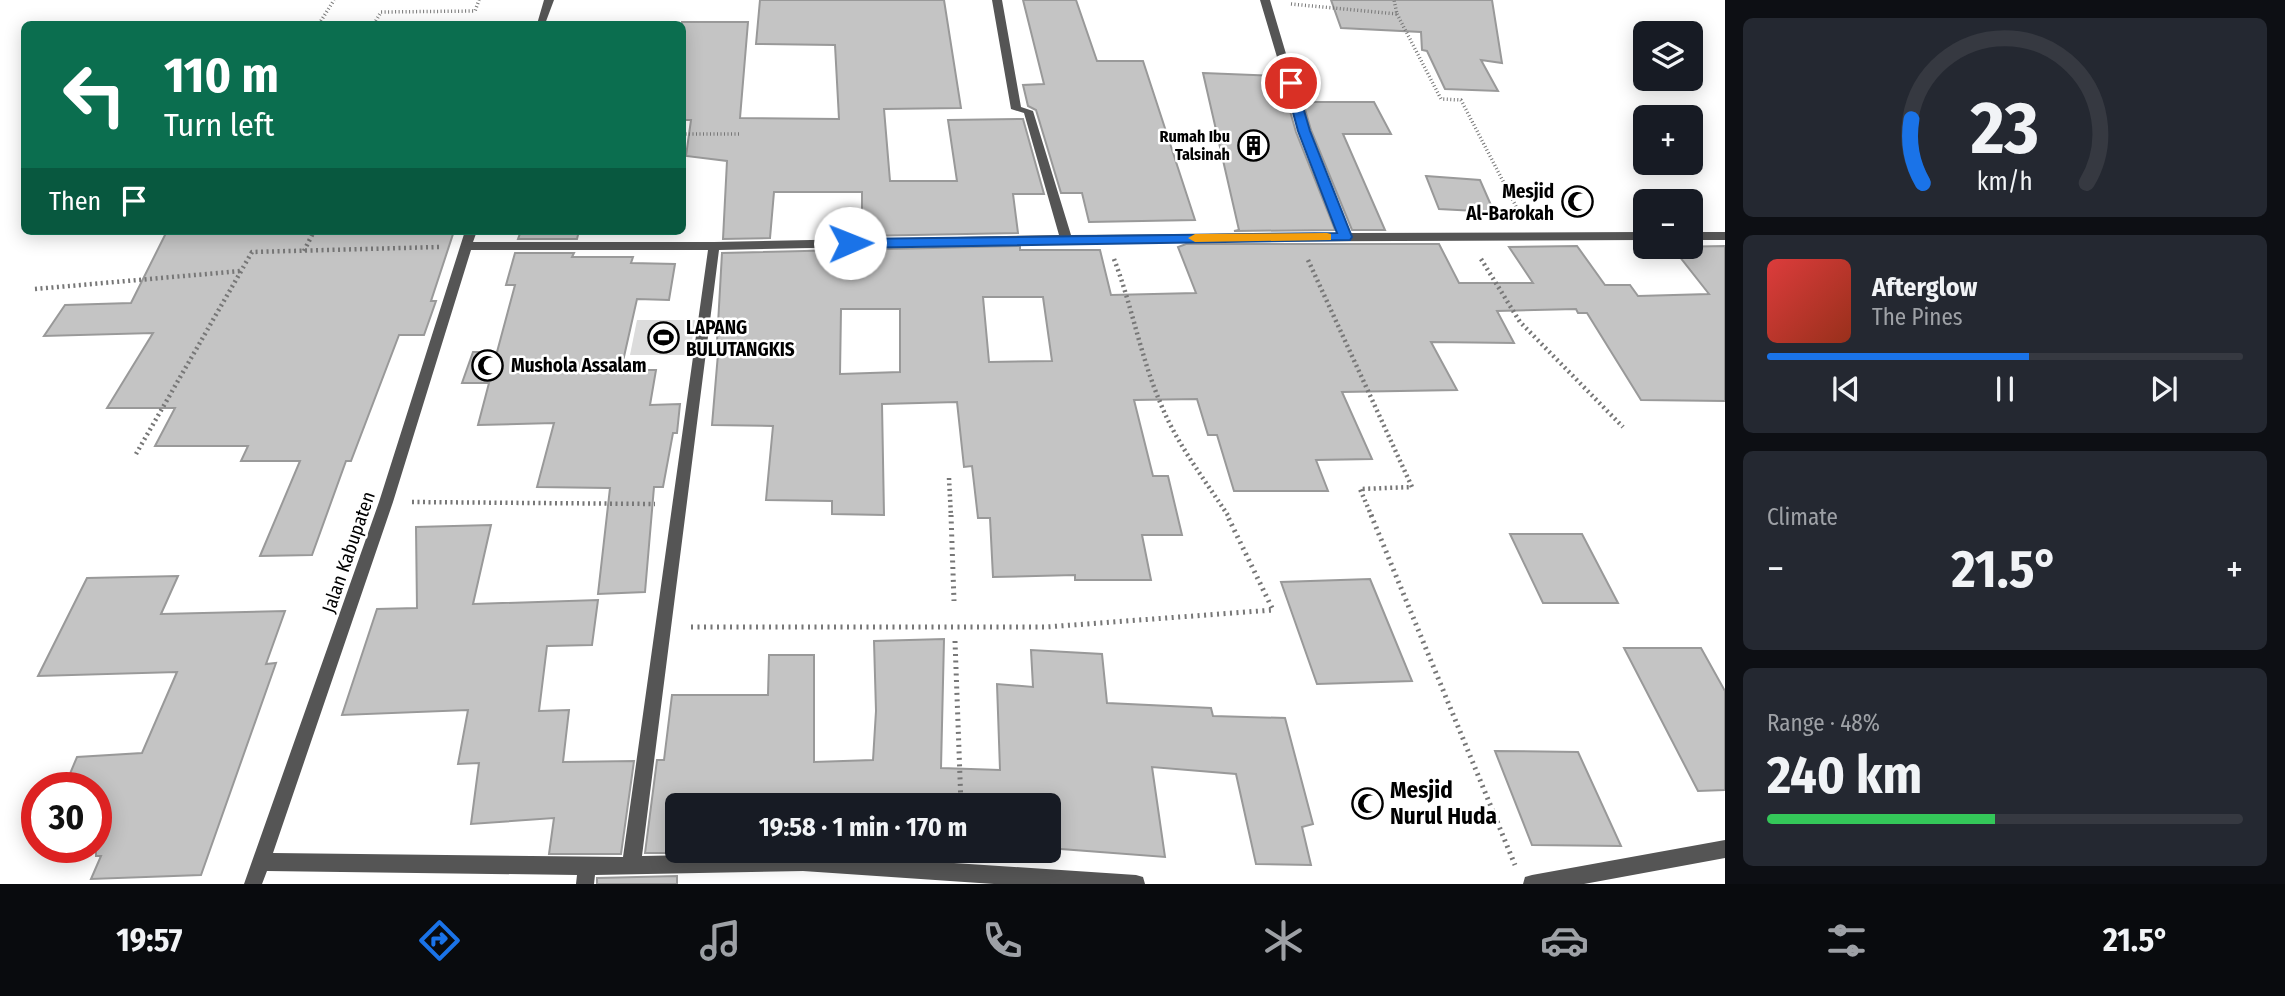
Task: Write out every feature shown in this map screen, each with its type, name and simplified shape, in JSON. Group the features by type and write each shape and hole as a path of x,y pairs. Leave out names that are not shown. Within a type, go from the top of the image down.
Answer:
{"street":[{"path":"542,21 549,0"},
{"path":"997,0 1016,109 1028,111 1066,239"},
{"path":"1266,1 1304,131 1346,237"},
{"path":"469,239 714,246 1106,238 1633,236"},
{"path":"1703,236 1725,236"},
{"name":"Jalan Kabupaten","path":"253,884 386,502 469,239"},
{"path":"631,866 714,246"},
{"path":"1525,878 1725,849"},
{"path":"261,862 586,875 631,866 803,862 1136,884"}],"path":[{"path":"321,21 334,0"},
{"path":"376,21 381,12 475,11 479,0"},
{"path":"1394,0 1397,14 1441,99 1461,100 1532,236"},
{"path":"1266,1 1397,14"},
{"path":"686,134 740,134"},
{"path":"304,251 312,235"},
{"path":"1297,237 1412,487 1360,489 1525,878"},
{"path":"1468,237 1520,322 1623,427"},
{"path":"662,627 1046,627 1273,610 1234,524 1176,436 1159,401 1129,298 1106,238"},
{"path":"136,454 252,252 304,251 469,239"},
{"path":"35,289 242,271"},
{"path":"949,478 954,601"},
{"path":"386,502 679,504"},
{"path":"956,641 961,793"}],"shaded area":[{"name":"LAPANG BULUTANGKIS","path":"637,320 695,320 690,355 630,355"}],"building":[{"path":"760,0 944,0 961,108 884,109 890,181 957,181 948,120 1023,119 1044,194 1013,194 1018,233 862,236 862,192 774,192 770,238 723,239 727,161 686,156 691,120 686,120 686,22 748,22 740,118 839,119 835,45 756,44"},
{"path":"1023,0 1076,0 1097,61 1143,61 1195,220 1089,222 1082,193 1061,193 1036,110 1028,106 1023,85 1044,84"},
{"path":"1331,0 1492,0 1502,63 1481,60 1498,91 1445,89 1427,51 1422,50 1421,32 1341,28"},
{"path":"1203,73 1280,76 1296,132 1335,230 1234,231 1239,230"},
{"path":"1303,102 1374,102 1391,134 1343,134 1385,230 1352,230 1311,130"},
{"path":"1426,176 1480,180 1494,212 1439,209"},
{"path":"165,235 453,235 431,301 436,301 424,335 399,335 351,461 346,461 312,555 260,556 300,461 241,461 248,446 155,446 175,408 107,408 153,333 44,336 65,305 131,303"},
{"path":"520,235 578,235 577,239 518,239"},
{"path":"1186,244 1439,244 1459,283 1533,283 1509,247 1577,246 1605,285 1630,285 1638,296 1709,294 1681,259 1703,259 1703,246 1725,246 1725,401 1641,400 1587,313 1578,313 1576,309 1497,311 1514,343 1431,342 1457,390 1342,392 1372,459 1316,460 1328,491 1234,491 1217,435 1208,435 1197,399 1134,400 1153,476 1168,476 1182,535 1142,535 1151,580 1075,580 1075,575 993,577 990,518 978,518 972,466 964,467 957,402 882,404 884,515 832,514 832,501 766,500 773,426 712,425 719,342 722,253 1020,246 1020,250 1100,250 1111,295 1196,293 1178,247","holes":["983,297 1043,297 1052,361 989,362","841,309 900,309 900,372 840,374"]},
{"path":"515,253 633,257 631,263 675,264 669,300 637,299 621,370 656,370 650,405 680,404 677,433 673,433 663,487 654,487 645,592 598,594 610,488 537,487 554,423 478,425 489,383 462,383 473,352 497,352 515,285 506,285"},
{"path":"491,525 473,604 598,600 592,645 547,646 539,711 569,710 563,762 634,761 621,854 549,854 554,818 471,824 479,763 458,764 468,710 342,715 377,609 417,608 416,527"},
{"path":"1510,534 1582,534 1618,603 1543,603"},
{"path":"178,576 161,614 285,611 266,664 276,663 201,875 91,879 98,863 112,863 112,772 71,772 77,757 142,753 177,672 38,676 87,578"},
{"path":"1370,579 1412,681 1317,684 1281,582"},
{"path":"944,639 941,768 1000,770 997,684 1033,687 1031,650 1102,654 1107,703 1211,708 1213,716 1285,718 1313,824 1302,827 1311,865 1256,864 1236,774 1152,767 1165,857 1061,849 1061,793 665,793 665,853 645,853 657,760 664,760 672,695 768,695 769,655 814,655 814,762 873,760 876,711 874,641"},
{"path":"1624,648 1701,648 1725,691 1725,790 1698,791"},
{"path":"1495,751 1578,752 1621,846 1532,845"},
{"path":"677,876 677,884 597,884 597,878"}],"slow traffic":[{"path":"1195,238 1327,237"}],"place":[{"name":"Rumah Ibu Talsinah","path":"1253,145"},
{"name":"Mesjid Al-Barokah","path":"1577,202"},
{"name":"LAPANG BULUTANGKIS","path":"663,338"},
{"name":"Mushola Assalam","path":"488,365"},
{"name":"Mesjid Nurul Huda","path":"1367,803"}],"route":[{"path":"850,243 1346,237 1334,201 1304,131 1291,83"}]}
